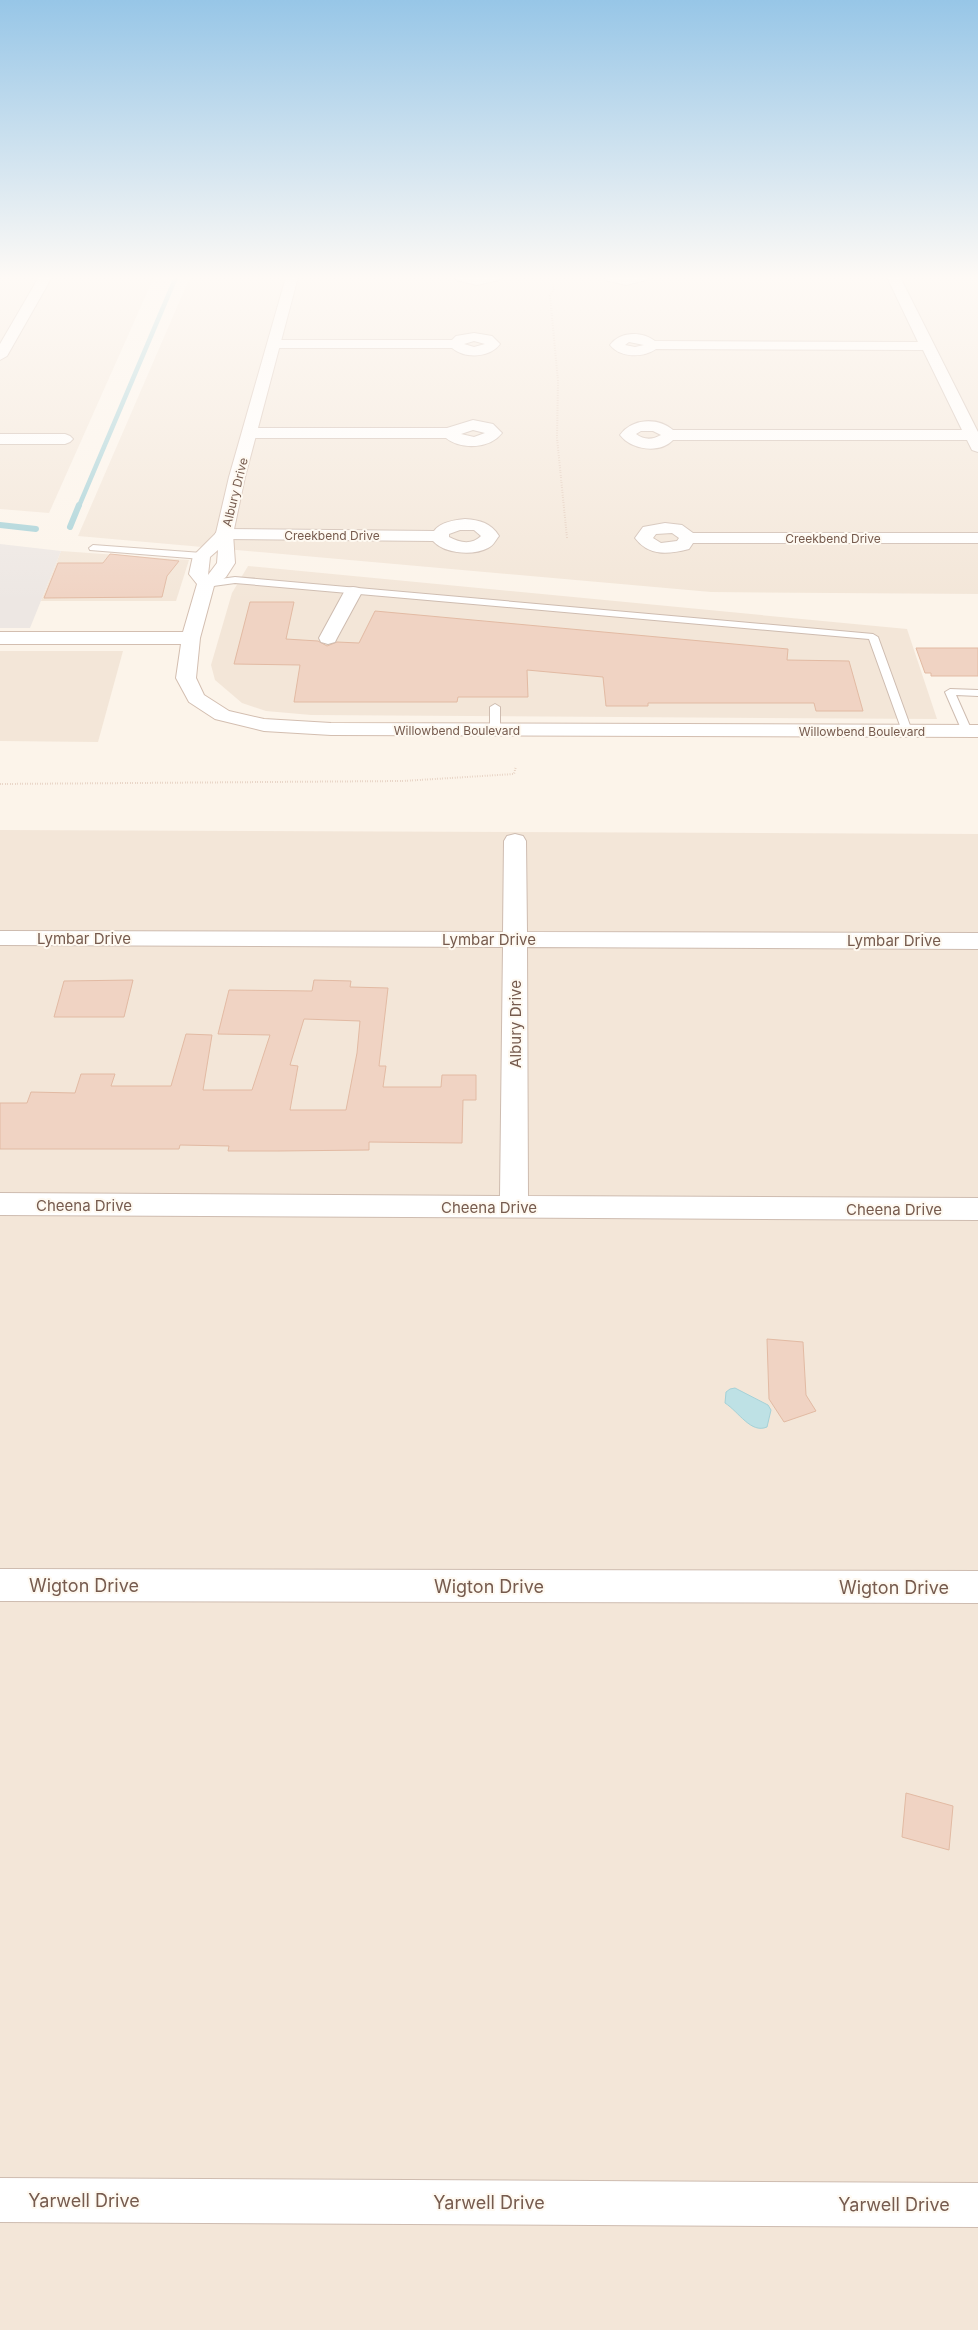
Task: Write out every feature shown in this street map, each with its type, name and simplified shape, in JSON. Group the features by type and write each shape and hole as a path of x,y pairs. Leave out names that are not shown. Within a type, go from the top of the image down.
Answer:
{"street":[{"name":"Albury Drive","path":"202,556 224,534 237,477 263,386"},
{"path":"669,435 975,441 947,386"},
{"path":"250,433 452,433"},
{"path":"0,439 65,439"},
{"path":"0,638 191,638 206,584 222,574 228,557 224,534"},
{"name":"Creekbend Drive","path":"224,534 440,536"},
{"name":"Creekbend Drive","path":"688,538 978,538"},
{"path":"202,556 198,574 206,584"},
{"path":"328,638 353,592"},
{"name":"Willowbend Boulevard","path":"191,638 186,678 196,698 222,715 264,725 331,729 972,731"},
{"name":"Albury Drive","path":"514,1207 515,840"},
{"name":"Lymbar Drive","path":"0,938 978,941"},
{"name":"Cheena Drive","path":"0,1204 978,1209"},
{"name":"Wigton Drive","path":"0,1585 978,1587"},
{"name":"Yarwell Drive","path":"0,2200 978,2205"}],"lane":[{"path":"93,548 202,556"},
{"path":"206,584 235,580 873,637 907,731"},
{"path":"972,731 950,692 978,692"},
{"path":"495,707 495,730"}],"path":[{"path":"558,386 557,438 567,538"},
{"path":"0,784 403,782 514,774 516,766"}],"shaded area":[{"path":"0,386 106,386 49,513 0,509"},
{"path":"143,386 978,386 978,594 711,592 78,536"},
{"path":"0,544 61,551 30,628 0,628"},
{"path":"61,551 189,560 176,601 41,601"},
{"path":"248,566 907,629 937,719 311,715 266,711 242,703 215,680 211,665 232,593"},
{"path":"0,651 123,651 98,742 0,741"},
{"path":"0,830 978,834 978,2330 0,2330"}],"water":[{"path":"735,1388 768,1405 771,1410 767,1427 761,1428 750,1425 725,1403 726,1392"}],"building":[{"path":"110,554 179,561 167,576 162,597 44,598 58,563 103,563"},
{"path":"250,602 294,602 286,639 318,641 327,646 337,642 359,643 375,611 788,649 787,660 849,661 863,711 816,711 814,703 648,703 648,706 606,706 603,677 527,670 528,697 458,697 457,702 294,702 300,665 234,664"},
{"path":"916,648 978,648 978,676 931,676 931,673 925,673"},
{"path":"133,980 124,1017 54,1017 64,981"},
{"path":"314,980 351,981 350,987 388,988 379,1066 386,1066 383,1087 441,1087 442,1075 476,1075 476,1100 463,1100 462,1143 369,1142 369,1150 228,1151 229,1146 180,1145 179,1149 0,1149 0,1103 27,1103 31,1092 75,1093 81,1074 115,1074 111,1086 171,1086 186,1034 212,1035 203,1090 252,1090 270,1035 218,1034 229,990 312,991","holes":["304,1019 360,1021 357,1053 346,1110 290,1110 298,1066 290,1065"]},
{"path":"767,1339 803,1342 806,1395 816,1411 784,1422 769,1399"},
{"path":"906,1793 953,1806 949,1850 902,1837"}],"waterway":[{"path":"79,506 130,386"},
{"path":"70,527 79,505"},
{"path":"0,525 36,529"}]}
